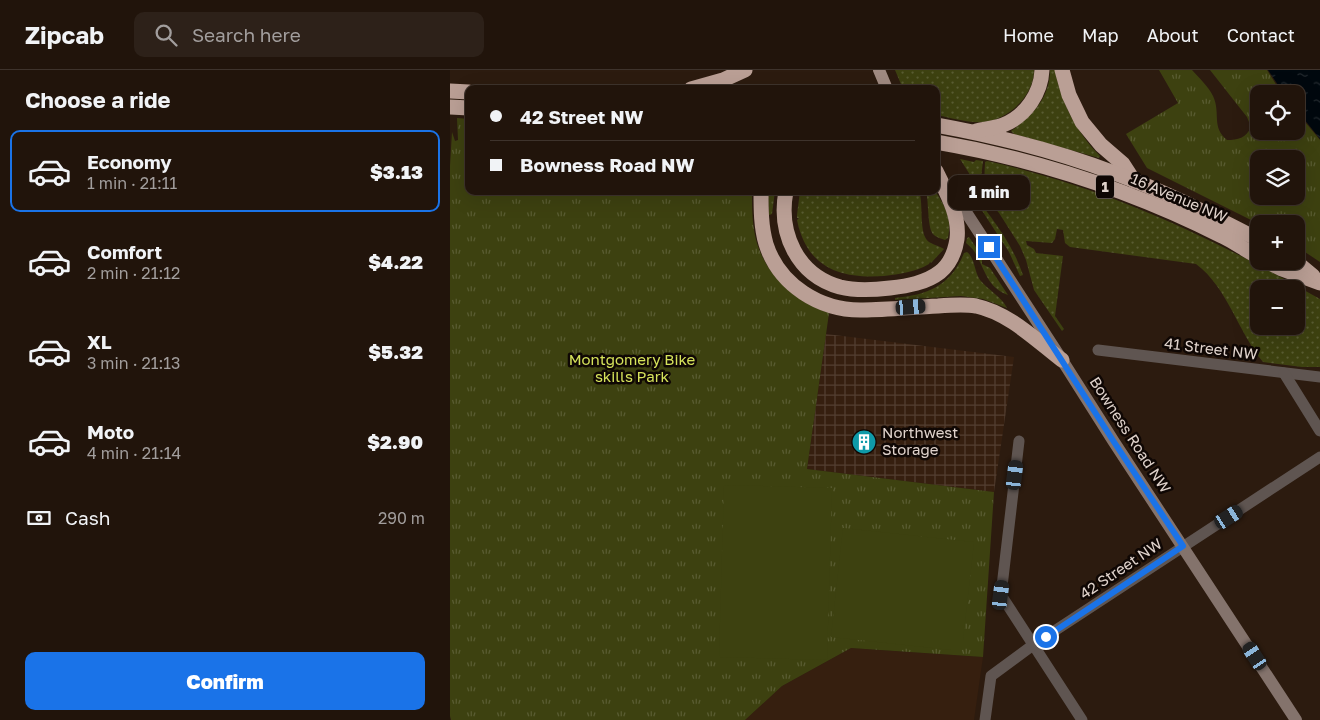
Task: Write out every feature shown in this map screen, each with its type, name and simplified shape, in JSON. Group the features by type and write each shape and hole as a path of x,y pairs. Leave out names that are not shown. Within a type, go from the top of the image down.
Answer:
{"highway":[{"path":"705,85 723,80 745,70"},
{"path":"967,131 1002,125 1017,117 1027,108 1037,93 1042,70"},
{"path":"1062,70 1069,95 1082,122 1101,145 1123,164 1134,181"},
{"path":"450,91 465,92"},
{"path":"450,107 465,108"},
{"name":"16 Avenue NW","path":"940,126 967,131 1074,160 1134,181 1187,204 1250,236"},
{"name":"16 Avenue NW","path":"940,143 1041,166 1134,197 1220,235 1250,252"},
{"path":"786,195 784,209 786,232 798,257 812,272 830,283 850,288 867,290 899,287 920,282 938,273 949,262 956,246 955,215 940,180"},
{"path":"761,195 763,230 770,253 778,268 788,280 811,298 833,307 854,310 947,305 976,306 1004,317 1062,360"},
{"path":"1305,269 1320,282"},
{"path":"1282,270 1320,282"}],"main road":[{"path":"879,70 885,85"}],"street":[{"name":"Bowness Road NW","path":"940,172 1296,720"},
{"name":"41 Street NW","path":"1098,350 1320,377"},
{"path":"1284,373 1320,431"},
{"path":"1019,441 1001,595 1082,720"},
{"name":"42 Street NW","path":"985,720 991,676 1033,645 1320,458"}],"shaded area":[{"path":"826,334 1014,357 994,492 807,469"},
{"path":"851,648 983,657 974,720 745,720 782,686"}],"green space":[{"path":"895,70 1034,70 1030,89 1018,105 1002,117 983,122 965,121 940,116 940,85 901,85"},
{"path":"1050,70 1055,70 1061,94 1071,116 1084,137 1100,156 1099,158 1014,134 1011,131 1033,112 1043,98 1047,89"},
{"path":"1159,70 1192,70 1213,96 1219,130 1227,140 1241,138 1247,134 1250,129 1250,140 1305,140 1305,122 1320,140 1320,262 1305,252 1305,215 1250,215 1250,220 1147,168 1126,134 1178,103"},
{"path":"1210,70 1267,70 1276,85 1250,85 1250,124 1247,117"},
{"name":"Montgomery Bike skills Park","path":"457,118 465,119 465,195 752,195 752,216 757,245 771,271 780,282 803,301 829,313 807,469 994,492 983,657 851,648 782,686 745,720 451,720 450,166 452,132 455,141 458,140"},
{"path":"960,159 974,162 976,160 983,161 980,187 992,199 994,198 984,185 985,162 987,161 1072,184 1114,199 1194,233 1250,261 1250,270 1268,270 1286,280 1250,280 1250,335 1305,335 1305,291 1320,299 1320,367 1302,367 1263,362 1246,337 1225,298 1207,274 1196,264 1070,247 1065,243 1063,230 1057,229 1052,243 1026,241 1027,245 1034,249 1036,253 1063,256 1055,316 1064,329 1062,331 1034,290 1020,246 999,213 979,189"},
{"path":"964,181 1004,237 1018,261 1023,275 1020,276 1009,252"},
{"path":"768,195 774,195 772,214 769,215"},
{"path":"800,195 920,195 923,232 929,242 944,249 931,263 907,272 884,276 841,273 828,268 809,250 802,237 797,215"},
{"path":"927,195 938,195 945,208 949,219 949,231 948,238 945,240 934,235 932,232 929,222"},
{"path":"969,237 982,256 982,264 990,268 1008,295 1001,292 990,282 978,257 966,243"},
{"path":"967,252 972,258 980,280 1002,300 1007,308 983,299 961,296 895,300 895,298 907,297 937,287 952,274 964,253"},
{"path":"724,485 832,488 827,660 719,657"},
{"path":"843,528 974,542 963,640 951,650 831,637"}],"water":[{"path":"1268,70 1320,70 1320,139 1305,120 1305,85 1278,85"}],"place":[{"name":"Northwest Storage","path":"864,442"}],"route":[{"path":"989,247 1183,546 1046,637"}]}
